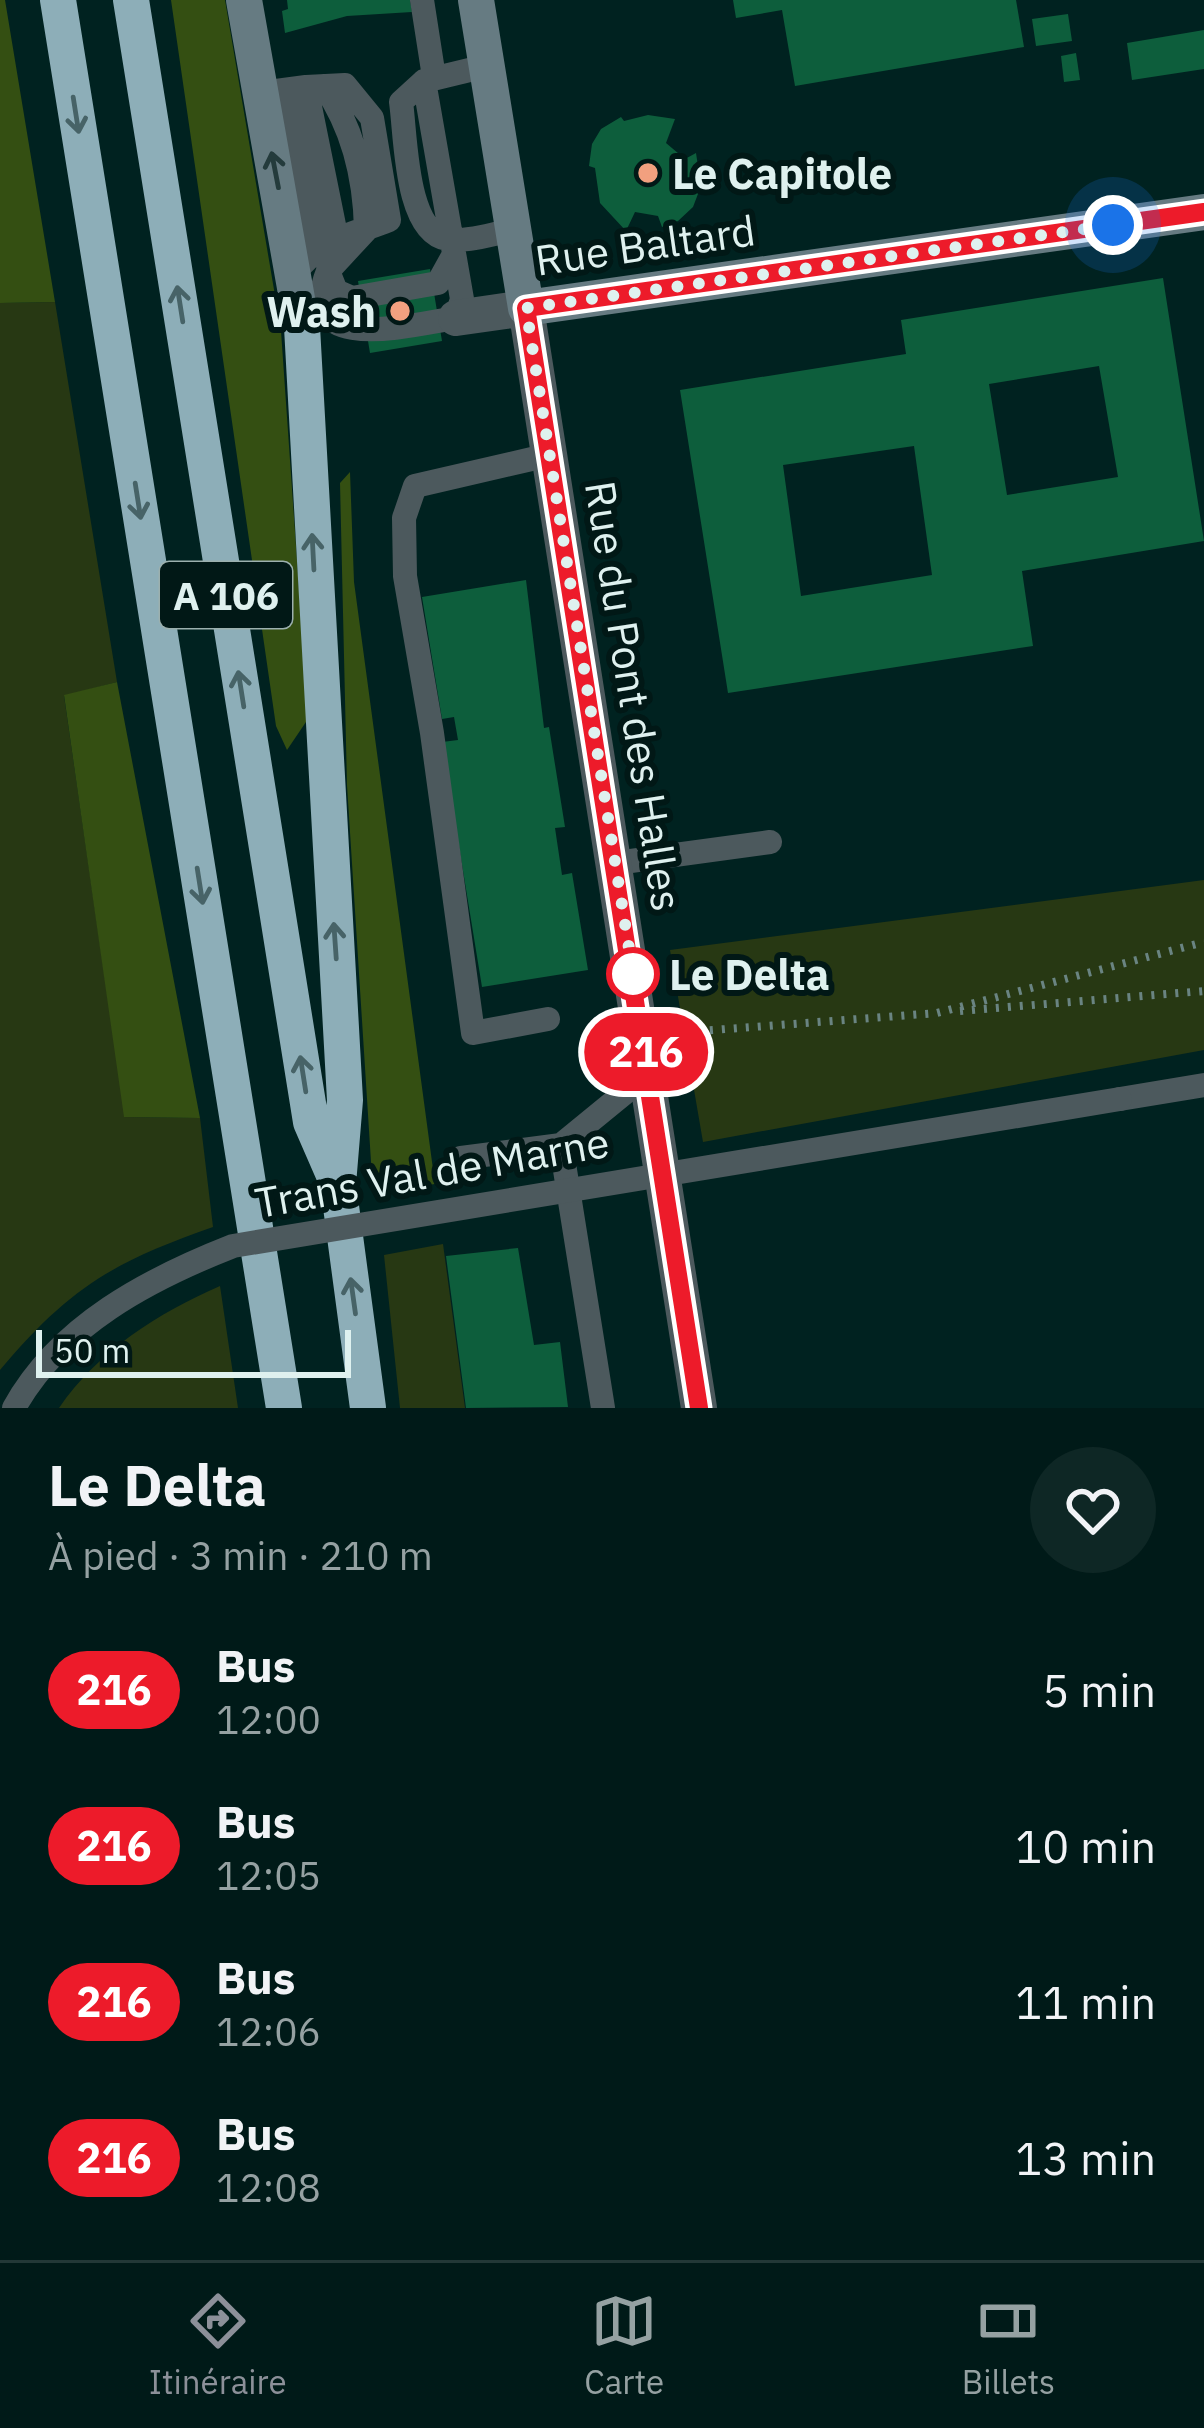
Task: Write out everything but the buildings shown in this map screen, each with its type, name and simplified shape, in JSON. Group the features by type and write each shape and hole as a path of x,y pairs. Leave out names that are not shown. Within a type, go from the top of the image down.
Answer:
{"highway":[{"name":"A 106","path":"58,0 284,1408"},
{"name":"A 106","path":"131,0 311,1123 338,1184 368,1408"},
{"path":"302,327 345,1100 338,1184"}],"street":[{"path":"244,0 295,89 311,266 302,327"},
{"name":"Rue du Pont des Halles","path":"476,0 699,1408"},
{"name":"Rue Baltard","path":"455,318 1204,212"}],"lane":[{"path":"311,266 323,285 331,318 357,332 455,318 462,298 422,0"},
{"path":"429,79 486,66"},
{"path":"311,266 389,220 372,118 345,85 295,89 336,235"},
{"path":"311,266 336,235 366,230"},
{"path":"452,248 514,230"},
{"path":"311,266 336,291 352,298 438,283 452,248"},
{"path":"548,1019 473,1033 405,576 404,518 416,486 549,454"},
{"path":"616,862 770,842"},
{"path":"461,1158 561,1145 649,1073"},
{"name":"Trans Val de Marne","path":"14,1408 62,1349 134,1290 233,1246 1204,1085"},
{"path":"561,1145 603,1408"}],"path":[{"path":"937,1013 1204,942"},
{"path":"643,1036 1204,991"}],"green space":[{"path":"0,0 5,0 55,302 0,303"},
{"path":"171,0 225,0 281,331 308,719 287,750 276,726"},
{"path":"55,302 117,682 64,696 125,1117 200,1118 213,1227 147,1253 95,1281 48,1318 0,1370 0,303"},
{"path":"350,472 354,582 435,1184 373,1193 347,785 340,483"},
{"path":"117,682 200,1118 124,1117 64,695"},
{"path":"1204,880 1204,1050 703,1142 670,950"},
{"path":"443,1244 465,1408 400,1408 384,1255"},
{"path":"220,1286 238,1408 59,1408 111,1351 174,1308"}],"bus line":[{"name":"216","path":"699,1408 526,308 1204,212"}],"place":[{"name":"Le Capitole","path":"648,173"},
{"name":"Wash","path":"400,311"},
{"name":"Le Delta","path":"633,974"}],"route":[{"path":"633,974 636,992 526,308 1113,225"}]}
